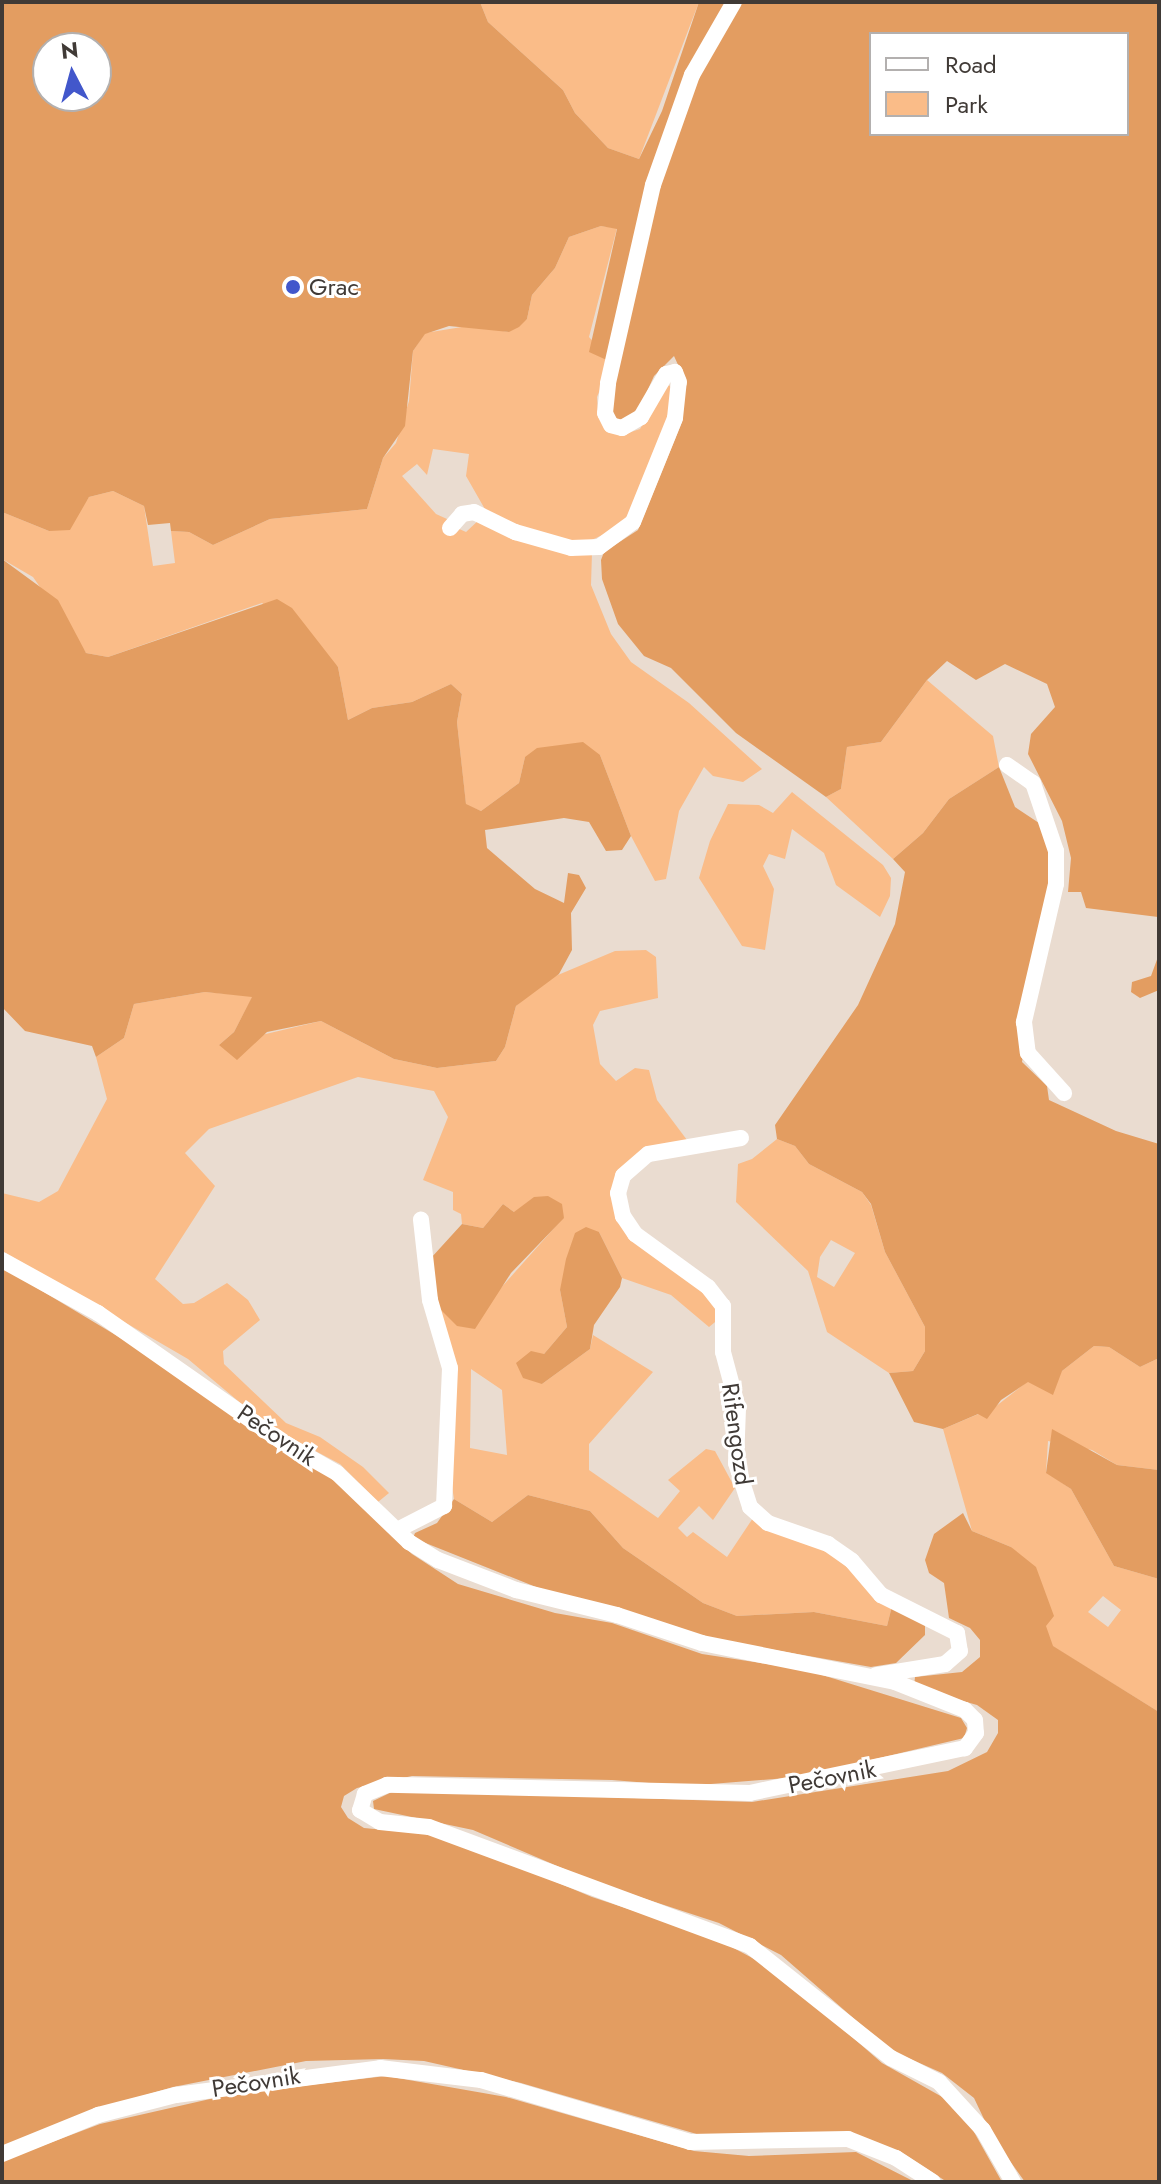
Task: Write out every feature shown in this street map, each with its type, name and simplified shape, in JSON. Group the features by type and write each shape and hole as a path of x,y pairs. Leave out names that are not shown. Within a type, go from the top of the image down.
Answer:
{"street":[{"path":"450,528 462,514 474,512 515,532 571,548 599,547 633,522 675,418 679,382 675,372 666,374 641,417 622,428 611,425 605,413 608,383 653,185 692,75 734,2"},
{"path":"1007,765 1033,783 1056,851 1056,884 1024,1022 1028,1053 1064,1093"},
{"name":"Rifengozd","path":"741,1138 648,1154 623,1176 618,1193 623,1216 635,1234 708,1287 723,1306 723,1352 738,1408 736,1463 750,1507 768,1523 828,1544 852,1561 881,1595 957,1633 960,1651 945,1664 871,1676"},
{"path":"397,1530 444,1506 450,1368 430,1300 421,1220"},
{"name":"Pečovnik","path":"2,1260 98,1313 281,1441 337,1473 397,1530 438,1560 516,1590 617,1615 702,1643 871,1676 965,1710 975,1720 976,1733 965,1748 750,1793 387,1785 365,1794 360,1810 380,1822 429,1827 750,1946 891,2058 939,2082 983,2130 1013,2182"},
{"name":"Pečovnik","path":"2,2154 98,2115 176,2095 380,2068 481,2080 690,2142 848,2139 896,2158 933,2182"}],"green space":[{"path":"480,2 699,2 639,159 608,148 575,113 563,90 488,22"},
{"path":"601,226 617,228 589,337 611,362 597,397 598,417 628,433 640,429 658,397 669,385 673,390 670,413 624,525 583,544 548,539 592,553 591,585 611,634 631,662 689,703 762,769 743,782 713,776 704,767 679,811 666,879 655,881 631,836 600,755 525,757 519,783 481,811 466,805 457,722 462,694 451,684 412,702 372,708 348,720 338,667 262,603 108,657 86,653 33,577 2,559 2,512 49,531 75,517 89,497 113,491 144,506 153,566 175,563 171,531 189,532 213,545 270,519 367,509 383,458 396,443 409,401 413,351 425,333 474,325 508,332 527,319 532,295 555,268 569,237","holes":["433,449 469,454 466,476 486,511 546,538 481,518 466,532 457,528 458,524 436,514 402,476 417,464 427,475"]},
{"path":"927,680 993,736 999,767 949,799 923,833 893,859 826,797 841,789 847,747 881,742"},
{"path":"792,792 883,865 891,878 890,896 880,917 836,885 824,853 792,829 785,859 769,854 763,866 774,889 765,950 742,946 699,878 710,841 728,804 759,805 773,813"},
{"path":"646,950 656,957 658,998 600,1011 593,1025 600,1064 616,1081 635,1068 649,1070 657,1100 690,1144 634,1160 616,1216 715,1302 720,1318 709,1327 671,1295 622,1278 599,1232 560,1290 567,1327 544,1354 542,1384 590,1349 593,1335 653,1372 589,1444 589,1470 658,1518 680,1491 668,1480 706,1449 715,1451 735,1488 713,1520 699,1506 678,1528 687,1537 693,1532 727,1557 753,1518 827,1550 892,1606 887,1626 814,1612 737,1616 703,1603 623,1548 590,1511 528,1495 492,1522 454,1499 447,1456 439,1308 499,1290 564,1217 514,1212 503,1204 483,1228 462,1224 461,1214 453,1210 453,1192 423,1180 448,1117 434,1091 358,1077 209,1129 185,1153 215,1186 155,1279 183,1304 194,1303 227,1283 248,1300 260,1320 223,1351 224,1364 286,1423 320,1437 363,1467 389,1493 378,1502 340,1464 268,1426 188,1359 2,1251 2,1193 39,1202 58,1191 107,1099 96,1057 124,1038 134,1004 205,992 253,996 234,1032 219,1045 321,1021 394,1059 437,1068 496,1061 505,1047 516,1006 546,980 615,951","holes":["471,1369 502,1390 507,1455 470,1448"]},
{"path":"777,1139 795,1146 809,1164 862,1192 871,1205 885,1252 925,1327 925,1351 913,1371 889,1373 827,1332 808,1271 736,1202 738,1164 752,1159","holes":["831,1240 855,1253 834,1287 817,1277 820,1257"]},
{"path":"1094,1346 1109,1347 1140,1367 1159,1358 1159,1470 1117,1465 1092,1450 1048,1441 1046,1472 1071,1489 1114,1566 1159,1579 1159,1712 1052,1646 1011,1547 972,1531 943,1429 995,1407 1028,1381 1062,1371","holes":["1103,1596 1121,1610 1108,1627 1088,1612"]}],"shaded area":[{"path":"2,2 480,2 488,22 563,90 575,113 608,148 639,159 662,111 699,2 727,2 691,65 611,362 589,352 617,229 601,226 569,237 555,268 532,295 527,319 519,327 509,332 449,326 425,334 413,351 405,426 383,458 367,509 270,519 213,545 189,532 171,531 170,523 148,525 144,506 113,491 89,497 70,530 49,531 2,512"},
{"path":"738,2 1159,2 1159,946 1158,917 1086,908 1081,892 1068,892 1071,858 1062,821 1028,754 1031,734 1055,707 1047,684 1005,664 976,680 947,661 927,680 881,742 847,747 841,789 826,797 736,733 671,668 644,656 618,624 602,579 601,560 604,552 638,530 682,422 684,378 674,356 654,376 635,418 622,423 612,415 614,387 656,193 697,74"},
{"path":"2,559 58,600 86,653 108,657 277,599 292,608 338,667 348,720 372,708 412,702 451,684 462,694 457,722 466,804 481,811 519,783 525,757 537,748 583,742 600,755 631,836 622,850 606,851 589,822 564,818 485,830 487,848 535,889 564,903 568,873 579,875 586,888 571,913 572,950 559,974 516,1006 505,1047 496,1061 437,1068 394,1059 321,1021 267,1032 237,1060 219,1045 234,1032 252,997 205,992 134,1004 124,1038 96,1057 92,1046 25,1031 2,1007"},
{"path":"999,767 1015,807 1039,823 1055,850 1022,1062 1047,1086 1049,1100 1116,1131 1159,1144 1159,1358 1140,1367 1109,1347 1094,1346 1062,1371 1053,1395 1028,1382 1001,1400 987,1419 978,1414 943,1429 914,1422 889,1373 913,1371 925,1351 925,1327 885,1252 871,1204 862,1192 809,1164 795,1146 777,1139 775,1125 858,1005 895,924 905,872 893,859 923,833 949,799"},
{"path":"1159,954 1159,990 1140,998 1131,992 1132,982 1151,976"},
{"path":"548,1196 562,1204 564,1218 511,1273 475,1329 457,1326 439,1308 431,1258 462,1224 483,1228 503,1204 514,1212 534,1197"},
{"path":"586,1227 599,1232 622,1278 620,1287 594,1325 590,1349 542,1384 523,1378 516,1363 531,1351 544,1354 567,1327 560,1290 575,1233"},
{"path":"2,1267 179,1373 328,1473 412,1554 458,1584 555,1613 612,1623 702,1654 806,1670 961,1718 967,1728 964,1738 799,1777 686,1786 612,1780 412,1776 357,1788 344,1796 341,1807 348,1818 364,1828 437,1835 467,1845 592,1897 713,1937 775,1970 882,2063 960,2107 1002,2182 947,2182 904,2154 855,2135 700,2135 521,2083 424,2061 383,2059 306,2061 173,2087 115,2104 2,2149"},
{"path":"1052,1429 1117,1465 1159,1470 1159,1579 1114,1566 1071,1489 1046,1473"},
{"path":"528,1495 590,1511 623,1548 703,1603 737,1616 814,1612 887,1626 892,1606 925,1623 925,1635 896,1663 871,1667 706,1638 556,1595 413,1538 415,1533 437,1523 454,1499 492,1522"},
{"path":"963,1513 972,1531 1011,1547 1036,1567 1054,1616 1046,1626 1053,1646 1159,1712 1159,2182 1025,2182 992,2136 974,2098 942,2073 890,2050 781,1955 719,1923 597,1883 473,1830 374,1809 373,1801 396,1790 752,1802 948,1771 987,1752 998,1733 998,1720 977,1705 914,1687 915,1677 962,1672 980,1657 980,1640 970,1628 949,1618 944,1583 929,1573 925,1560 934,1534"},
{"path":"386,2076 506,2097 694,2151 749,2156 856,2152 915,2182 2,2182 2,2161 100,2124 232,2094"}],"place":[{"name":"Grac","path":"293,287"}]}
